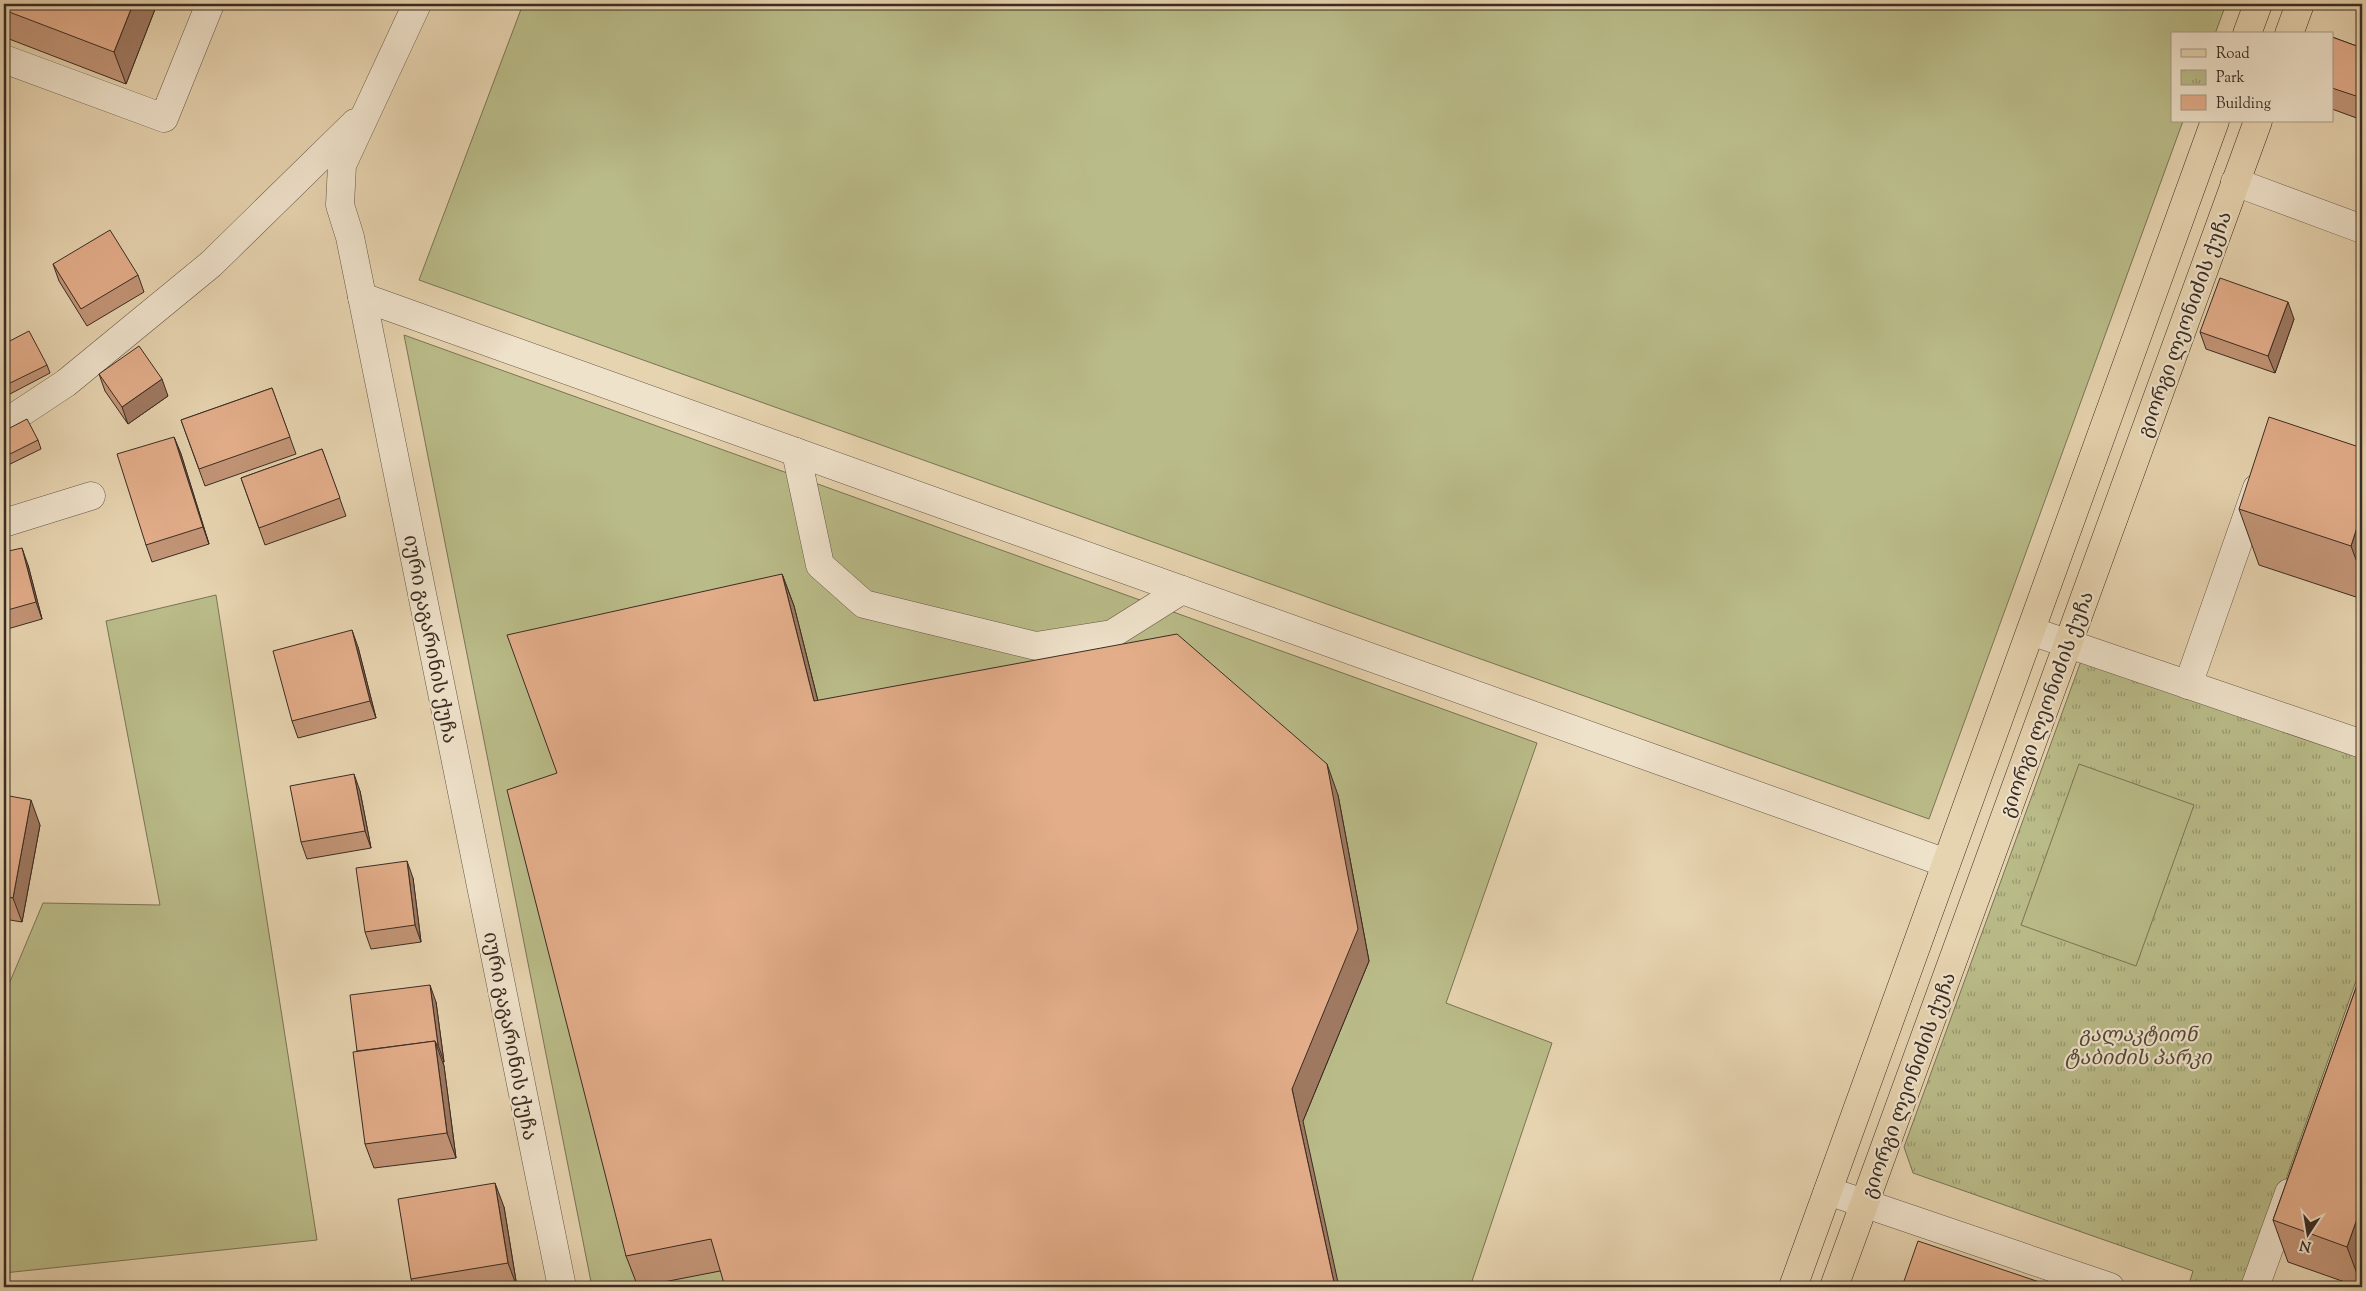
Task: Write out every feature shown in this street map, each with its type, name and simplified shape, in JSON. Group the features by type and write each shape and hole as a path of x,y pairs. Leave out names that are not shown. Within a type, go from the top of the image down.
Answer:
{"main road":[{"path":"2248,32 2258,4"},
{"path":"2290,32 2300,4"},
{"name":"გიორგი ლეონიძის ქუჩა","path":"1792,1287 2215,122"},
{"name":"გიორგი ლეონიძის ქუჩა","path":"1834,1287 2258,122"}],"street":[{"path":"4,59 164,118 210,4"},
{"name":"იური გაგარინის ქუჩა","path":"417,4 342,165 340,205 350,237 562,1287"},
{"path":"4,424 66,383 211,264 367,111"},
{"path":"2235,182 2362,229"},
{"path":"362,297 1946,863"},
{"path":"796,452 820,565 864,604 1036,646 1112,634 1182,590"},
{"path":"2188,685 2265,464"},
{"path":"4,523 91,496"},
{"path":"2030,631 2362,744"},
{"path":"2256,1287 2297,1170"},
{"path":"1828,1191 2110,1287"}],"path":[{"path":"2353,4 2362,7"}],"green space":[{"path":"523,4 2226,4 2216,32 2171,32 2171,122 2183,122 1929,819 419,280"},
{"path":"404,335 1537,743 1446,1003 1552,1043 1470,1287 592,1287"},
{"path":"216,595 317,1240 4,1273 4,996 43,903 160,905 106,621"},
{"name":"გალაკტიონ ტაბიძის პარკი","path":"2081,661 2362,756 2362,964 2248,1287 2188,1287 2193,1271 1913,1173 1904,1147"},
{"path":"2079,764 2194,805 2136,966 2021,925"}],"building":[{"path":"4,4 133,4 114,52 4,10"},
{"path":"2334,38 2362,48 2362,98 2334,89"},
{"path":"110,230 138,275 81,309 53,264"},
{"path":"2220,278 2288,302 2268,356 2200,332"},
{"path":"29,331 47,365 6,385 4,381 4,344"},
{"path":"139,346 162,379 122,407 99,374"},
{"path":"272,388 290,437 199,469 181,420"},
{"path":"2269,417 2362,448 2362,512 2351,546 2239,509"},
{"path":"27,419 38,440 4,457 4,431"},
{"path":"174,437 203,527 146,545 117,454"},
{"path":"322,449 340,498 259,528 241,478"},
{"path":"22,548 36,602 4,611 4,552"},
{"path":"782,574 814,701 1177,634 1327,764 1358,929 1292,1089 1335,1287 725,1287 711,1239 626,1256 507,790 557,773 507,635"},
{"path":"352,630 370,701 292,721 273,651"},
{"path":"354,774 365,831 301,842 290,786"},
{"path":"4,795 31,800 13,898 4,896"},
{"path":"407,861 415,925 365,932 356,868"},
{"path":"2362,971 2362,1205 2347,1247 2273,1220"},
{"path":"430,985 438,1045 435,1041 357,1051 350,995"},
{"path":"435,1041 447,1133 365,1144 353,1052"},
{"path":"495,1183 508,1263 411,1279 398,1199"},
{"path":"1918,1241 2054,1287 1902,1287"},
{"path":"4,1283 53,1283 53,1287 4,1287"}]}
